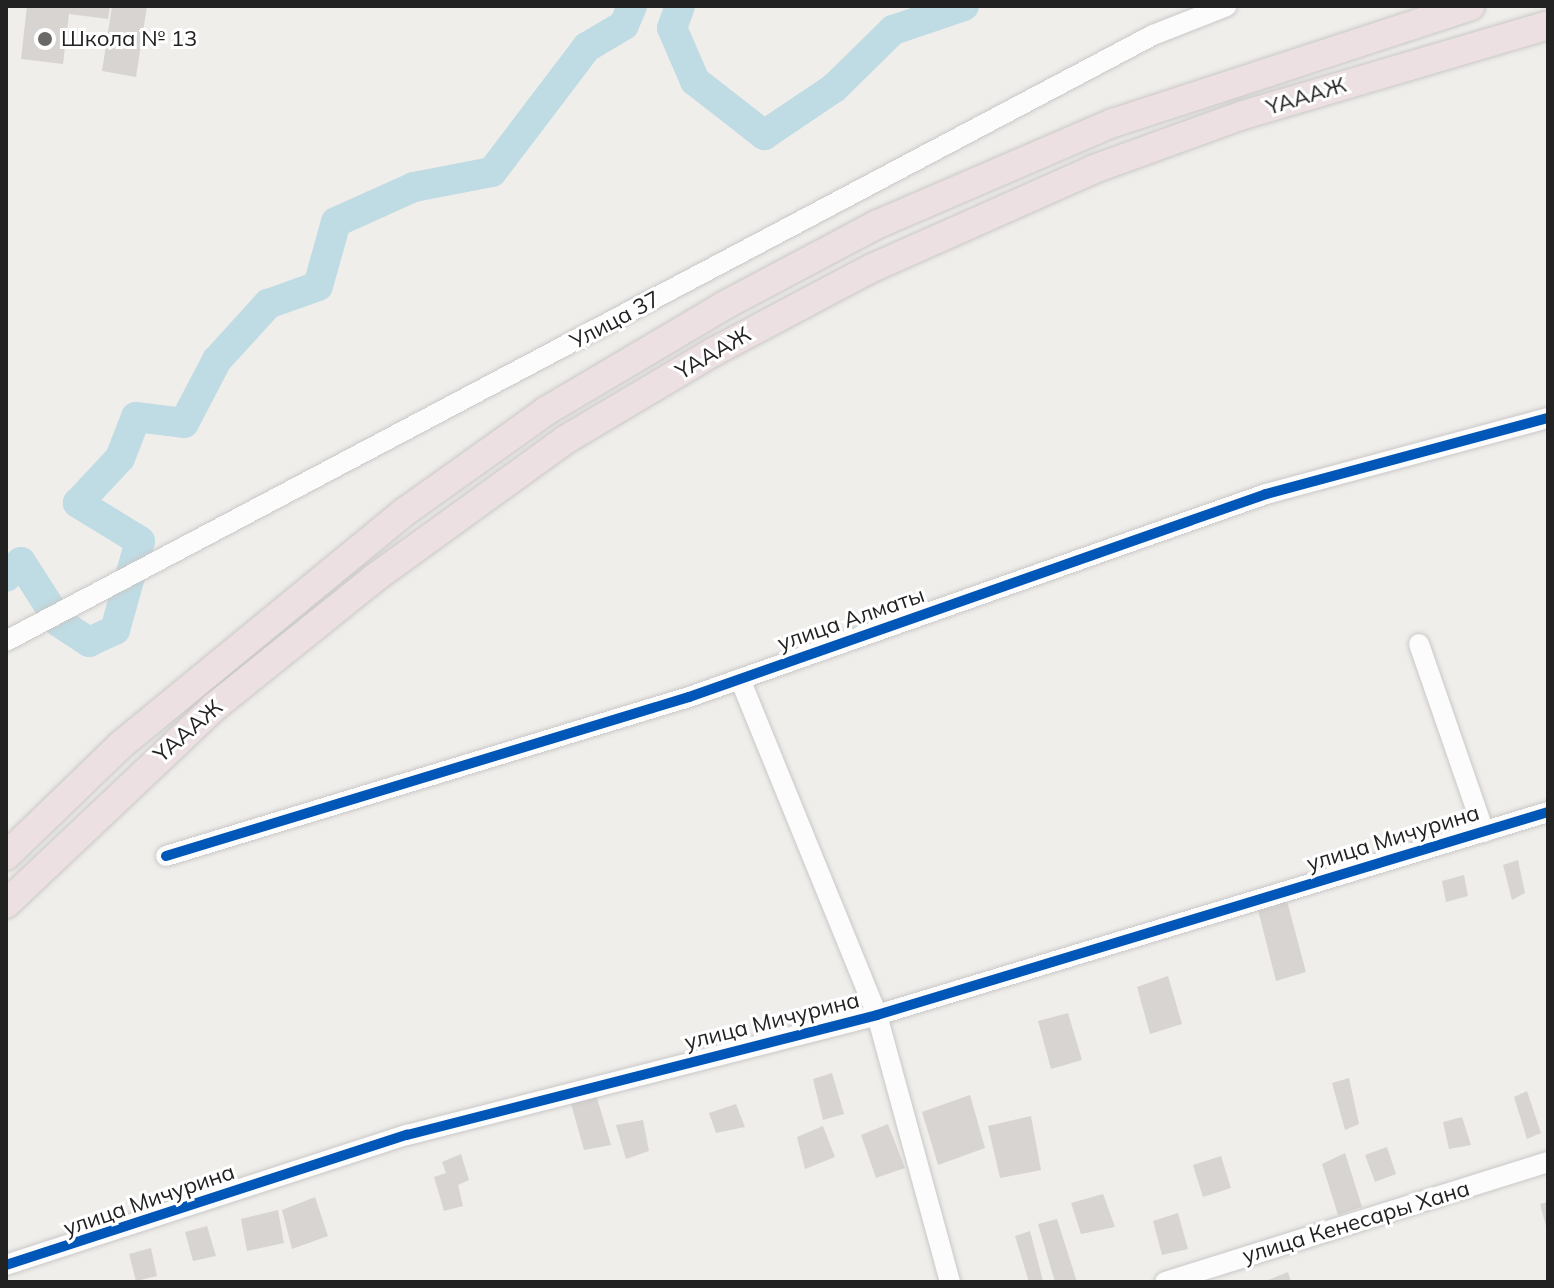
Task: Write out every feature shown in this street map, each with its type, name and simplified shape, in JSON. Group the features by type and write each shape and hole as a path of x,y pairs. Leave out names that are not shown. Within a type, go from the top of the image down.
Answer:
{"highway":[{"name":"ҮАААЖ","path":"6,856 122,744 406,511 546,411 725,305 878,224 1113,123 1470,6"},
{"name":"ҮАААЖ","path":"6,904 203,717 376,577 565,440 715,351 872,268 1094,169 1315,92 1548,25"}],"street":[{"name":"Улица 37","path":"6,641 1153,35 1227,6"},
{"name":"улица Алматы","path":"166,856 740,679 1266,494 1548,418"},
{"path":"1419,644 1484,832"},
{"path":"740,679 877,1015 950,1282"},
{"name":"улица Мичурина","path":"6,1265 407,1135 877,1015 1548,812"},
{"name":"улица Кенесары Хана","path":"1165,1282 1548,1162"}],"building":[{"name":"Школа № 13","path":"27,6 110,6 108,19 69,14 63,64 21,59"},
{"path":"112,6 147,6 136,77 102,71"},
{"path":"1518,860 1525,893 1512,900 1503,865"},
{"path":"1464,875 1468,896 1446,902 1442,881"},
{"path":"1287,901 1306,972 1276,981 1258,910"},
{"path":"1168,976 1182,1024 1150,1034 1137,987"},
{"path":"1068,1013 1082,1060 1051,1069 1038,1021"},
{"path":"832,1073 844,1114 823,1120 813,1079"},
{"path":"1349,1078 1359,1124 1345,1130 1332,1083"},
{"path":"1527,1091 1541,1133 1527,1139 1514,1097"},
{"path":"596,1095 611,1145 584,1150 571,1104"},
{"path":"970,1095 985,1148 938,1165 922,1112"},
{"path":"736,1104 745,1127 716,1133 709,1113"},
{"path":"1031,1116 1041,1170 1000,1178 988,1126"},
{"path":"1462,1117 1471,1145 1449,1149 1443,1122"},
{"path":"643,1120 649,1151 626,1159 616,1125"},
{"path":"888,1124 905,1168 876,1178 861,1135"},
{"path":"823,1126 835,1157 805,1169 797,1137"},
{"path":"1387,1147 1396,1174 1375,1182 1365,1155"},
{"path":"1345,1153 1362,1207 1338,1215 1322,1164"},
{"path":"461,1154 469,1180 458,1185 463,1206 444,1211 434,1177 446,1173 442,1162"},
{"path":"1221,1156 1231,1188 1203,1197 1193,1165"},
{"path":"1103,1194 1115,1227 1081,1234 1071,1203"},
{"path":"315,1197 328,1236 292,1249 282,1210"},
{"path":"1548,1202 1548,1230 1547,1230 1540,1204"},
{"path":"278,1210 284,1243 247,1251 241,1219"},
{"path":"1178,1213 1188,1249 1162,1255 1153,1221"},
{"path":"1057,1219 1077,1282 1055,1282 1038,1224"},
{"path":"207,1226 216,1256 193,1261 185,1232"},
{"path":"1030,1231 1043,1281 1040,1282 1029,1282 1015,1236"},
{"path":"151,1248 157,1276 136,1281 129,1254"},
{"path":"1288,1272 1291,1282 1263,1282"}],"waterway":[{"path":"6,577 21,562 60,623 89,642 115,630 140,541 78,503 120,458 136,417 184,423 217,360 268,304 318,286 336,222 414,187 492,172 587,47 624,25 632,6"},
{"path":"680,6 672,28 695,81 764,135 834,88 893,30 964,6"}],"cycle path":[{"path":"166,856 689,697 1266,494 1548,418"},
{"path":"6,1265 407,1135 877,1015 1548,812"}],"place":[{"name":"Школа № 13","path":"45,39"}]}
